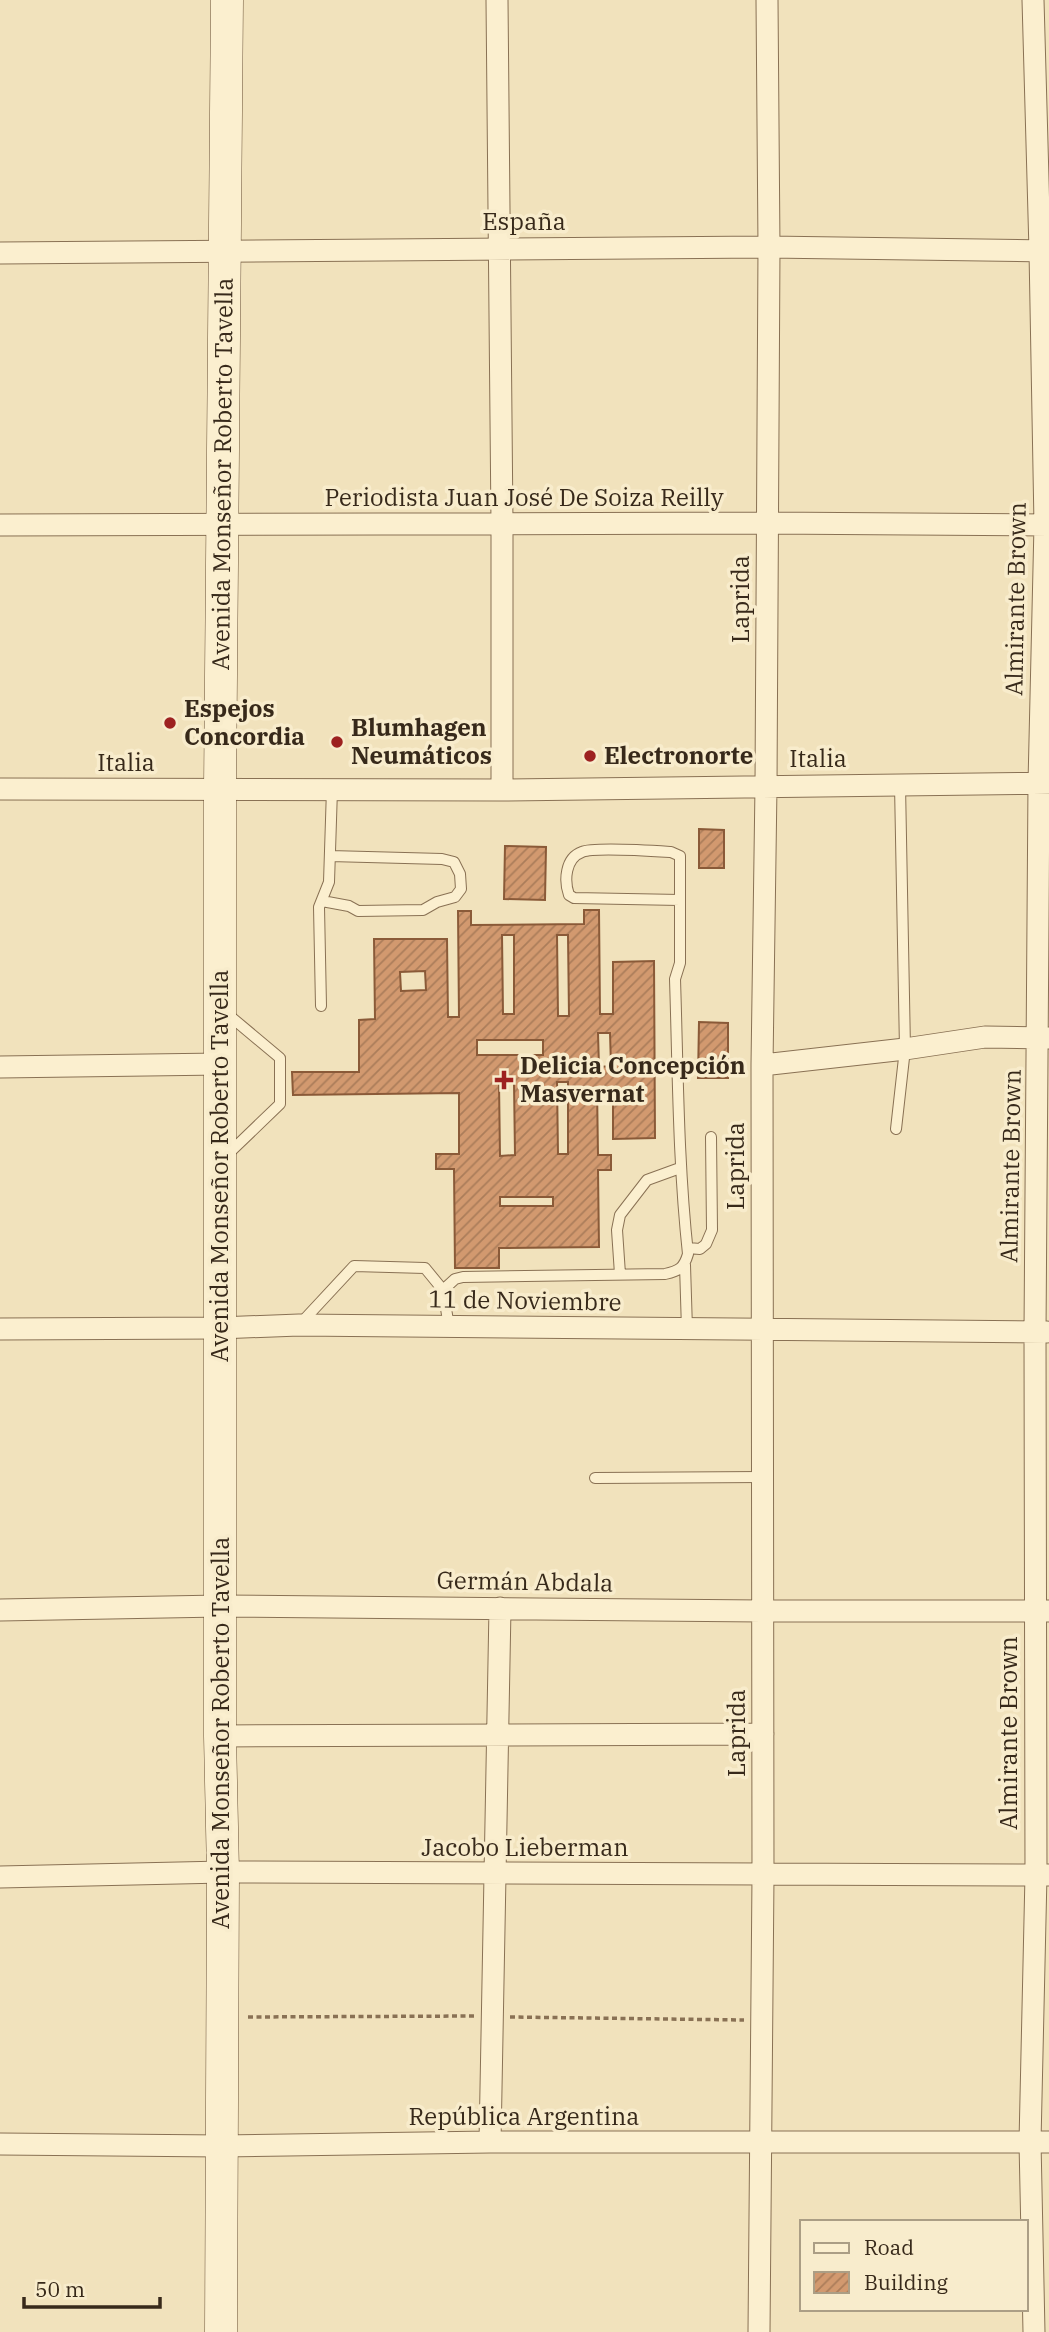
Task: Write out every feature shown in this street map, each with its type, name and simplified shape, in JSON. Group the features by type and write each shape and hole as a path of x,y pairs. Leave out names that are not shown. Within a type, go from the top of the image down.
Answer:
{"main road":[{"name":"Avenida Monseñor Roberto Tavella","path":"221,2332 223,1872 220,1736 220,789 227,0"}],"street":[{"path":"497,0 502,790"},
{"name":"Laprida","path":"759,2332 764,1876 762,1065 768,523 767,0"},
{"name":"Almirante Brown","path":"1033,0 1045,251 1047,525 1042,1332 1043,1875 1040,2142 1034,2332"},
{"name":"España","path":"0,253 769,247 1045,251"},
{"name":"Periodista Juan José De Soiza Reilly","path":"0,525 1047,525"},
{"name":"Italia","path":"0,789 502,790 1044,783"},
{"path":"762,1065 985,1037 1044,1037"},
{"path":"0,1067 221,1064"},
{"name":"11 de Noviembre","path":"0,1329 299,1325 1042,1332"},
{"name":"Germán Abdala","path":"0,1610 220,1606 1042,1611"},
{"path":"490,2143 500,1608"},
{"path":"220,1736 764,1734"},
{"name":"Jacobo Lieberman","path":"0,1877 223,1872 1043,1875"},
{"name":"República Argentina","path":"0,2144 222,2147 490,2143 1040,2142"}],"lane":[{"path":"897,1129 905,1049 900,785"},
{"path":"321,1006 319,907 329,882 332,789"},
{"path":"680,900 574,898 567,891 568,867 571,860 586,850 671,852 680,856 680,900 680,963 676,979 680,1168 688,1248 685,1265 687,1329"},
{"path":"321,901 349,906 358,911 424,910 436,902 455,897 461,889 460,874 454,862 442,859 330,856"},
{"path":"220,1162 279,1104 279,1058 221,1008"},
{"path":"688,1248 700,1249 706,1244 712,1230 710,1137"},
{"path":"620,1274 617,1230 621,1215 647,1180 680,1168"},
{"path":"443,1290 455,1279 463,1277 665,1274 677,1271 685,1265"},
{"path":"299,1325 354,1266 425,1268 443,1290 449,1327"},
{"path":"595,1478 762,1477"}],"building":[{"path":"699,829 724,830 724,868 699,868"},
{"path":"505,846 546,847 545,900 504,899"},
{"path":"584,910 599,910 600,1014 613,1014 613,962 654,961 655,1138 613,1139 613,1087 597,1087 598,1155 611,1155 611,1170 598,1170 599,1247 499,1248 499,1268 455,1268 454,1169 436,1169 436,1154 459,1154 459,1093 293,1095 292,1072 359,1072 359,1020 375,1019 374,939 447,939 448,1017 459,1017 458,911 471,911 471,925 584,924","holes":["502,935 514,935 514,1014 503,1014","557,935 568,935 569,1016 558,1016","425,971 426,990 401,991 400,972","598,1033 610,1033 611,1066 599,1067","477,1040 543,1040 543,1055 477,1055","557,1082 568,1082 568,1154 558,1154","499,1083 514,1083 515,1155 500,1156","500,1197 553,1197 553,1206 500,1206"]},
{"path":"699,1022 728,1023 728,1078 698,1078"}],"place":[{"name":"Espejos Concordia","path":"170,723"},
{"name":"Blumhagen Neumáticos","path":"337,742"},
{"name":"Electronorte","path":"590,756"},
{"name":"Delicia Concepción Masvernat","path":"504,1080"}]}
